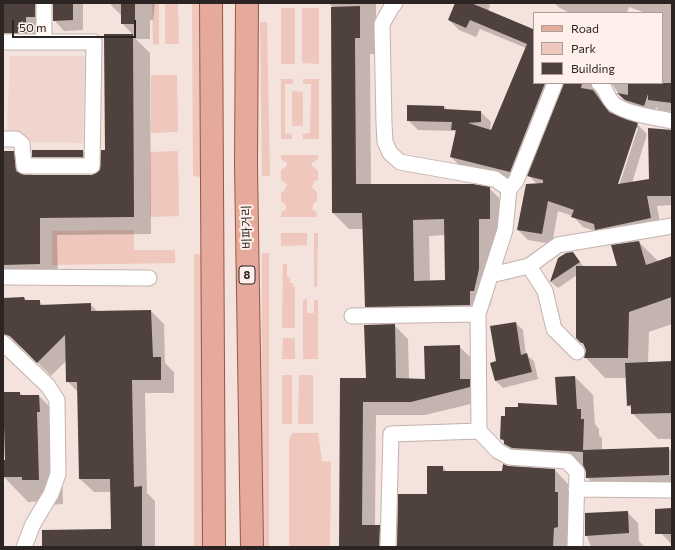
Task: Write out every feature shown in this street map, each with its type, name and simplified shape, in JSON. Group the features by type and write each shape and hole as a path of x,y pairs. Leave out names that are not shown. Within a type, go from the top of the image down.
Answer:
{"main road":[{"path":"211,3 214,547"},
{"name":"비파거리","path":"247,3 246,165 252,547"}],"street":[{"path":"44,3 44,41"},
{"path":"395,3 390,8 382,24 385,142 390,153 400,162 495,179 509,189"},
{"path":"3,42 94,42 92,166 24,166 22,144 16,139 3,139"},
{"path":"555,84 516,181 509,189 506,230 478,314 479,431 498,452 509,457 568,461 577,472 575,547"},
{"path":"600,84 607,91 610,99 615,104 629,111 672,121"},
{"path":"491,275 529,266 558,245 672,226"},
{"path":"529,266 545,291 554,329 577,352"},
{"path":"3,276 149,278"},
{"path":"352,316 478,314"},
{"path":"3,343 48,386 56,400 58,474 51,494 33,524 24,547"},
{"path":"388,547 391,434 479,431"},
{"path":"576,489 672,490"}],"shaded area":[{"path":"10,56 85,56 83,143 31,142 20,133 7,133"}],"green space":[{"path":"152,3 159,3 159,44 153,45"},
{"path":"165,3 178,3 179,44 165,44"},
{"path":"192,3 200,3 201,177 193,176"},
{"path":"281,8 295,8 295,64 281,64"},
{"path":"302,8 319,8 319,64 302,63"},
{"path":"260,22 267,22 270,176 262,176"},
{"path":"151,75 177,75 178,132 151,133"},
{"path":"281,79 293,79 293,84 285,84 285,133 292,134 292,139 281,139"},
{"path":"303,79 319,79 319,139 303,139 303,134 310,133 311,84 303,84"},
{"path":"292,91 303,92 303,126 292,126"},
{"path":"178,151 179,216 150,217 150,152"},
{"path":"281,155 318,155 318,159 312,163 312,166 318,171 318,180 314,181 312,188 317,192 317,201 314,203 312,209 317,213 317,217 281,217 281,213 286,209 286,205 281,201 281,192 284,191 287,184 281,180 281,170 287,166 287,163 281,159"},
{"path":"134,230 134,250 175,250 175,263 52,265 52,231"},
{"path":"281,233 307,233 307,245 281,246"},
{"path":"314,233 318,233 317,287 314,287"},
{"path":"262,253 269,253 269,547 261,547"},
{"path":"194,254 202,254 202,547 194,547"},
{"path":"283,264 287,264 287,277 290,277 290,283 293,283 293,287 295,287 295,328 282,328"},
{"path":"307,299 307,313 314,313 314,300 318,300 318,359 303,359 303,300"},
{"path":"283,338 295,338 295,359 282,359"},
{"path":"282,375 292,375 292,424 282,424"},
{"path":"299,375 313,375 313,424 298,424"},
{"path":"293,433 318,433 322,461 331,462 330,547 289,547 289,439"}],"building":[{"path":"3,3 35,3 35,17 26,17 26,33 3,33"},
{"path":"53,3 73,3 73,20 53,21"},
{"path":"121,3 135,3 135,24 121,24"},
{"path":"455,3 471,3 533,29 533,84 545,84 510,172 450,157 456,130 451,130 452,122 407,121 407,105 444,106 444,109 481,111 481,122 468,123 491,130 527,44 470,20 466,28 448,20"},
{"path":"360,6 360,38 355,38 356,184 473,184 490,187 490,219 479,219 479,269 474,291 470,291 470,305 365,307 362,213 332,213 331,7","holes":["444,219 445,280 414,281 413,220"]},
{"path":"104,34 133,34 134,217 40,218 40,264 3,265 3,151 14,151 16,171 24,175 92,175 100,170 101,150 105,150"},
{"path":"672,83 672,103 648,100 648,94 644,106 625,100 617,93 628,95 628,84"},
{"path":"564,84 582,84 581,88 593,90 609,112 638,123 618,184 649,179 648,128 672,130 672,196 647,196 651,218 595,230 594,224 571,217 574,210 548,201 542,234 517,230 526,184 543,183 543,180 527,176"},
{"path":"32,150 83,150 83,157 32,157"},
{"path":"639,241 646,265 672,256 672,297 629,312 628,358 584,358 586,350 583,343 576,338 576,266 617,266 611,245"},
{"path":"573,252 580,262 550,282 558,258 566,253"},
{"path":"24,297 25,300 40,300 40,305 91,303 91,311 151,310 153,357 161,357 161,380 132,380 134,487 142,486 142,547 42,547 42,530 111,529 110,479 79,479 77,382 66,382 65,335 37,363 10,336 3,334 3,298"},
{"path":"516,322 521,355 527,353 532,372 495,381 490,363 496,361 490,326"},
{"path":"395,324 396,378 425,379 424,346 460,345 460,379 470,379 470,387 411,402 363,402 362,525 380,525 379,547 339,547 340,378 366,378 364,325"},
{"path":"672,361 672,413 631,414 631,405 627,406 625,363"},
{"path":"575,376 577,409 581,409 581,419 584,419 583,450 669,447 669,475 586,478 586,472 583,465 583,452 512,448 504,444 504,440 500,439 501,416 505,416 505,407 518,407 518,403 557,405 555,377"},
{"path":"3,392 20,392 20,395 39,395 40,412 37,412 39,480 22,480 22,477 3,477 3,460 5,460"},
{"path":"503,464 508,466 555,469 555,492 558,492 558,527 554,528 553,547 397,547 398,494 427,494 427,466 443,466 443,471 502,471"},
{"path":"672,508 672,534 655,534 655,509"},
{"path":"628,511 629,533 585,536 585,513"}]}
